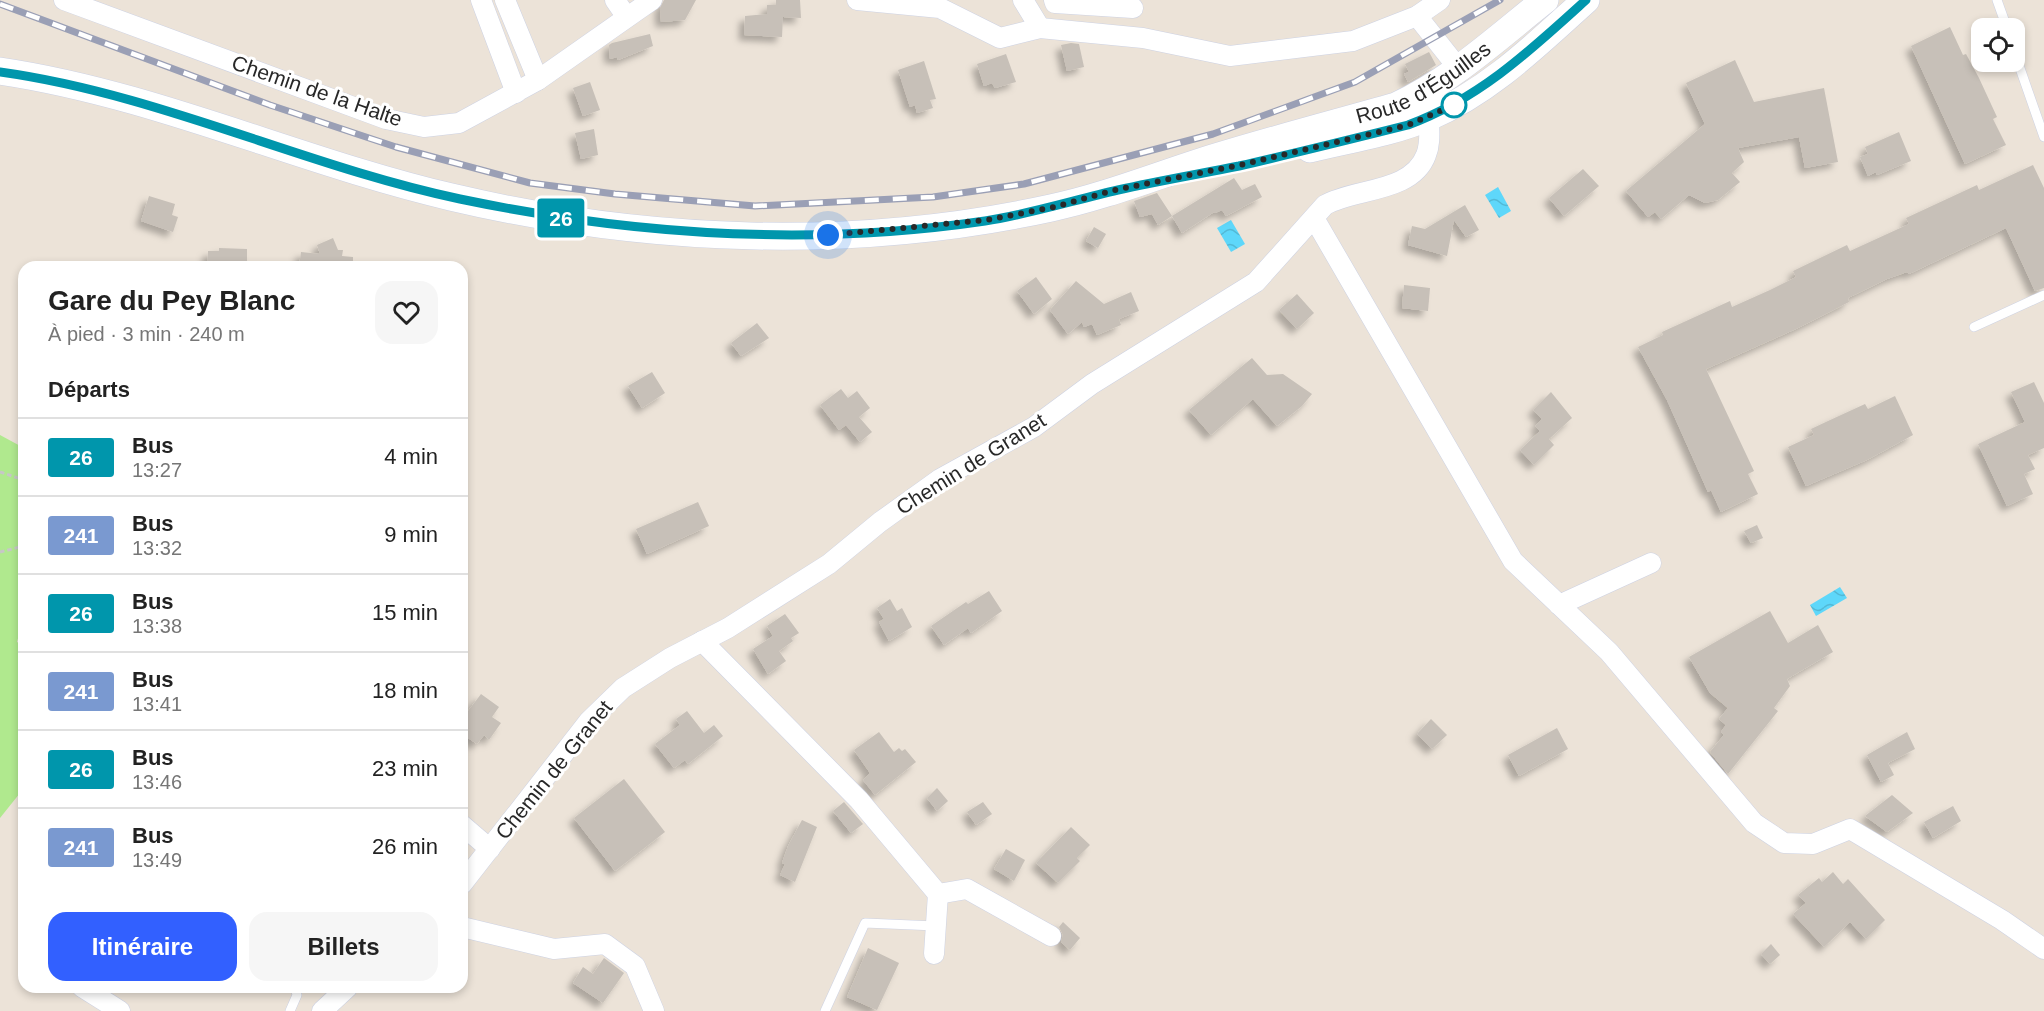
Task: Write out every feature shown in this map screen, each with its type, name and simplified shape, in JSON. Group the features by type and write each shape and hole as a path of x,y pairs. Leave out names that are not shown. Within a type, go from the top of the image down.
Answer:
{"street":[{"name":"Chemin de la Halte","path":"64,0 386,119 424,127 459,123 516,93 538,80 621,8 652,0"},
{"path":"481,0 516,93"},
{"path":"504,0 538,80"},
{"path":"1023,0 1040,28"},
{"path":"1054,0 1055,3 1131,4 1143,38"},
{"path":"865,1 940,8 1000,38 1040,28 1143,38 1230,56 1353,41 1417,16 1440,0"},
{"name":"Route d'Éguilles","path":"0,71 65,82 119,95 419,189 549,217 692,233 809,236 864,233 987,220 1054,207 1115,190 1240,165 1408,125 1458,69 1545,0"},
{"name":"Route d'Éguilles","path":"1424,106 1479,90 1514,66 1586,0"},
{"path":"1417,16 1458,69 1479,90"},
{"name":"Chemin de Granet","path":"468,876 589,721 623,688 829,564 880,522 939,479 1034,427 1092,384 1256,282 1325,206 1338,198 1388,186 1417,169 1427,151 1424,106"},
{"path":"1314,218 1513,561 1609,652 1754,823 1784,843 1813,844 1850,829 1882,846 2044,949"},
{"path":"1559,605 1651,562"},
{"path":"702,641 859,800 938,894 934,954"},
{"path":"468,830 490,849"},
{"path":"938,894 967,890 1051,936"},
{"path":"468,928 554,949 605,944 635,966 654,1011"},
{"path":"92,993 120,1011"},
{"path":"322,1011 342,993"}],"lane":[{"path":"1997,0 2003,18"},
{"path":"2021,72 2044,137"},
{"path":"1974,327 2044,295"},
{"path":"825,1011 865,923 936,926"},
{"path":"290,1011 296,993"}],"path":[{"path":"0,472 18,478"},
{"path":"0,552 18,548"}],"green space":[{"path":"0,435 18,445 18,796 0,818"}],"water":[{"path":"1498,187 1511,211 1499,218 1485,195"},
{"path":"1231,220 1245,244 1231,252 1217,228"},
{"path":"1840,587 1847,598 1816,616 1810,605"}],"building":[{"path":"664,0 696,0 685,20 661,22 660,8"},
{"path":"776,0 800,0 801,18 783,17 782,37 744,35 745,16 767,14 767,5 776,5"},
{"path":"1950,27 1963,55 1966,54 1971,63 1971,72 1976,72 1979,78 1997,117 1993,119 2006,145 1965,164 1911,46"},
{"path":"650,34 653,46 618,60 617,57 610,59 609,45 612,43"},
{"path":"1079,44 1084,67 1067,71 1061,45"},
{"path":"1429,52 1436,65 1408,82 1404,74 1409,72 1405,64"},
{"path":"1006,54 1016,82 995,88 992,83 984,86 977,64"},
{"path":"1735,60 1754,102 1824,88 1838,162 1805,168 1799,137 1738,148 1744,162 1732,173 1740,182 1718,200 1705,203 1689,195 1661,219 1655,212 1648,217 1626,191 1705,124 1686,83"},
{"path":"924,61 936,99 930,100 933,108 917,113 915,105 910,107 898,70"},
{"path":"590,82 600,110 583,116 573,88"},
{"path":"594,129 598,155 581,159 575,133"},
{"path":"1899,132 1911,161 1877,175 1876,172 1868,176 1860,157 1868,154 1865,147"},
{"path":"2033,165 2044,188 2044,288 2035,291 2006,228 1909,274 1907,272 1887,279 1848,298 1849,302 1798,328 1706,369 1754,471 1748,474 1758,494 1721,512 1711,490 1708,492 1667,400 1638,347 1663,335 1662,332 1730,301 1732,307 1770,290 1796,277 1793,271 1847,245 1850,251 1909,224 1906,218 1977,185 1979,190"},
{"path":"1583,169 1599,186 1564,216 1549,198"},
{"path":"1234,178 1242,190 1255,184 1262,197 1226,216 1222,210 1214,212 1182,233 1172,216"},
{"path":"1157,193 1172,216 1158,225 1152,214 1140,217 1134,201"},
{"path":"149,196 175,204 172,215 178,217 173,232 141,221"},
{"path":"1465,205 1479,230 1466,237 1454,220 1447,256 1408,245 1412,226 1425,229"},
{"path":"1094,227 1106,234 1098,248 1086,241"},
{"path":"333,238 338,250 343,250 342,256 353,257 353,261 300,261 301,252 320,254 317,245"},
{"path":"219,248 247,249 247,261 207,261 208,251 219,251"},
{"path":"1036,277 1052,299 1034,314 1017,291"},
{"path":"1076,281 1104,304 1131,292 1139,311 1119,319 1121,325 1097,335 1092,324 1084,327 1082,322 1068,334 1050,310"},
{"path":"1404,285 1430,288 1428,311 1402,308"},
{"path":"1297,294 1314,313 1297,329 1279,310"},
{"path":"757,323 769,338 741,356 731,343"},
{"path":"1252,358 1267,375 1283,374 1312,394 1302,406 1277,426 1253,399 1211,435 1189,410"},
{"path":"652,372 665,393 642,408 628,386"},
{"path":"2034,382 2044,403 2044,448 2028,455 2035,469 2024,474 2033,494 2007,506 1978,444 2025,422 2011,392"},
{"path":"841,389 848,398 857,391 870,408 859,417 872,432 860,442 846,425 839,430 820,405"},
{"path":"1551,392 1572,418 1549,439 1554,445 1534,465 1520,450 1540,431 1535,426 1542,419 1533,410"},
{"path":"1895,396 1913,435 1867,460 1806,486 1788,447 1814,435 1811,429 1865,404 1868,409"},
{"path":"698,502 709,526 647,554 636,529"},
{"path":"1757,525 1763,538 1751,543 1744,531"},
{"path":"989,591 1002,611 971,633 968,628 944,645 931,626 966,602 968,604"},
{"path":"890,599 897,611 902,608 912,627 889,641 879,622 884,619 877,608"},
{"path":"1770,611 1788,643 1818,625 1833,652 1787,679 1790,686 1774,708 1778,711 1728,774 1710,752 1724,735 1721,732 1726,725 1719,719 1728,708 1710,693 1689,657"},
{"path":"785,614 799,633 791,638 793,641 779,651 786,661 768,674 753,649 773,636 767,626"},
{"path":"481,694 499,707 492,717 501,723 489,740 484,735 477,744 468,738 468,711"},
{"path":"687,711 704,733 714,725 723,736 688,764 685,760 674,768 655,744 680,725 676,719"},
{"path":"1431,719 1447,735 1432,749 1417,734"},
{"path":"1557,728 1568,749 1519,776 1508,755"},
{"path":"879,732 894,752 899,748 902,751 905,749 916,762 875,795 863,780 870,773 854,750"},
{"path":"1907,732 1915,749 1888,763 1894,775 1881,782 1867,755"},
{"path":"624,779 665,832 615,871 574,818"},
{"path":"937,788 948,801 937,811 927,798"},
{"path":"1892,795 1913,813 1887,832 1865,816"},
{"path":"844,802 863,824 851,833 833,811"},
{"path":"983,802 992,814 976,825 967,812"},
{"path":"1953,806 1961,821 1933,838 1924,822"},
{"path":"802,820 817,827 795,882 780,875 785,864 782,863 788,846"},
{"path":"1071,827 1090,845 1077,858 1080,861 1058,883 1036,863"},
{"path":"1006,849 1025,860 1014,881 994,869"},
{"path":"1833,872 1843,884 1848,879 1885,920 1866,939 1850,922 1824,947 1793,914 1806,903 1798,895 1819,878 1822,882"},
{"path":"1063,922 1080,938 1070,950 1061,942 1063,935 1059,927"},
{"path":"1771,944 1780,955 1770,964 1761,954"},
{"path":"868,948 899,963 877,1010 847,997"},
{"path":"604,958 624,973 603,1003 573,983 583,967 593,974"}],"railway":[{"path":"0,4 270,105 396,147 530,183 615,194 755,206 933,197 1024,184 1213,134 1355,82 1500,0"}],"bus line":[{"name":"26","path":"0,72 65,82 119,95 373,176 456,198 549,217 692,233 809,236 928,228 987,220 1054,207 1115,190 1240,165 1408,125 1454,105 1514,66 1586,0"}],"route":[{"path":"828,235 928,228 987,220 1054,207 1115,190 1240,165 1408,125 1454,105"}]}
